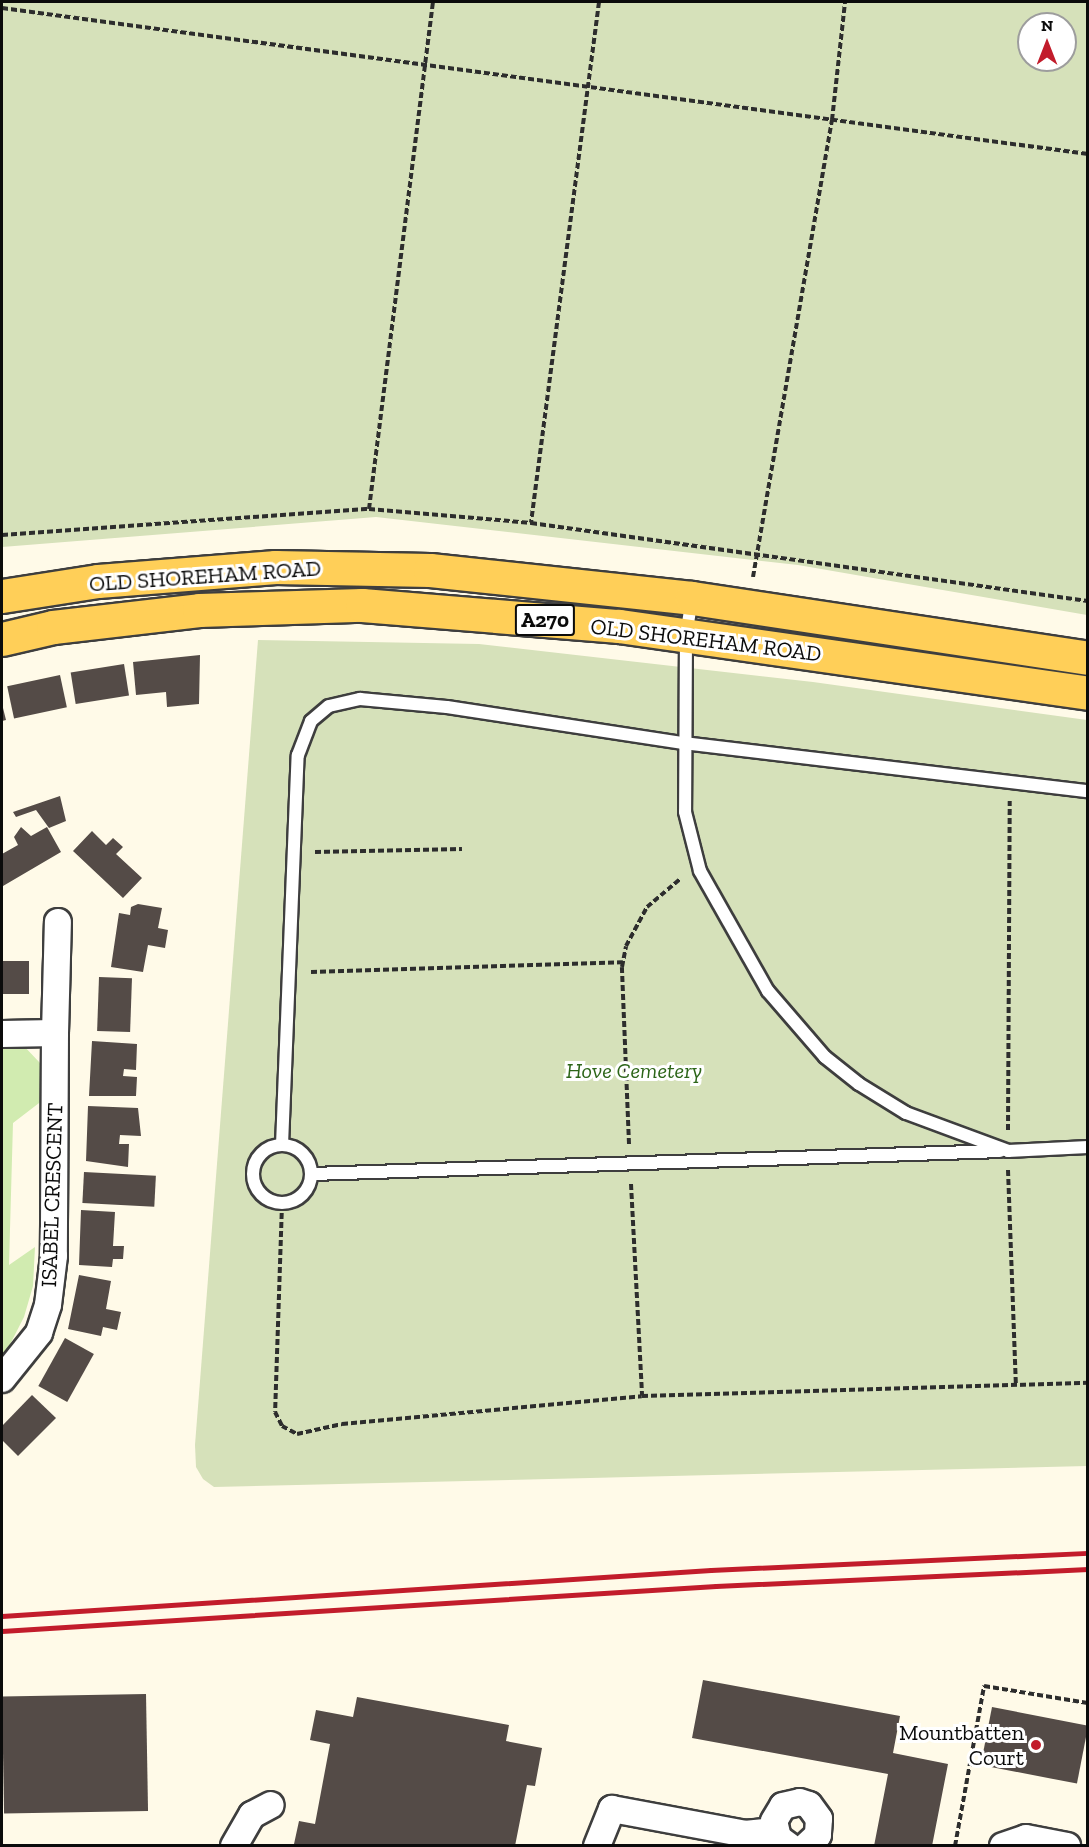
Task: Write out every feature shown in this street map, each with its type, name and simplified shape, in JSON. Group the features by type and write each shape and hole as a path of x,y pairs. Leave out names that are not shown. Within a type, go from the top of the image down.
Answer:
{"main road":[{"name":"OLD SHOREHAM ROAD","path":"2,596 98,581 274,567 430,570 692,598 1088,658"},
{"name":"OLD SHOREHAM ROAD","path":"2,639 53,627 200,610 362,605 686,635 1088,693"}],"street":[{"name":"ISABEL CRESCENT","path":"2,1379 39,1333 48,1305 54,1256 58,922"},
{"path":"2,1034 55,1033"},
{"path":"782,1838 774,1821 783,1806 800,1802 809,1805 819,1819 820,1827 806,1845"},
{"path":"234,1845 252,1815 271,1805"},
{"path":"597,1845 612,1809 745,1834 782,1838"},
{"path":"1003,1845 1026,1838 1067,1845"}],"lane":[{"path":"692,598 686,635 683,743 685,812 700,871 768,991 825,1057 866,1089 906,1113 1008,1151"},
{"path":"282,1145 298,755 302,736 319,713 344,700 447,707 683,743 1088,791"},
{"path":"282,1145 306,1157 312,1174 306,1191 282,1204 258,1191 252,1174 258,1157 282,1145"},
{"path":"312,1174 1088,1147"}],"path":[{"path":"369,509 428,64 433,2"},
{"path":"531,523 599,2"},
{"path":"747,607 832,120 845,2"},
{"path":"2,8 1088,154"},
{"path":"2,535 369,509 531,523 1088,601"},
{"path":"1010,780 1008,1151 1016,1385"},
{"path":"294,852 462,849"},
{"path":"642,1396 623,962 635,924 647,907 678,880 700,871"},
{"path":"289,972 623,962"},
{"path":"282,1204 276,1412 289,1431 306,1434 342,1424 642,1396 1088,1383"},
{"path":"954,1845 984,1686 1088,1703"}],"green space":[{"path":"2,2 1087,2 1087,615 798,565 376,517 2,547"},
{"name":"Hove Cemetery","path":"258,640 479,644 813,682 1087,720 1087,1466 214,1487 203,1479 196,1467 195,1445"},
{"path":"2,1043 22,1044 40,1063 43,1100 13,1123 9,1265 35,1247 33,1286 24,1317 2,1360"}],"building":[{"path":"200,655 199,704 167,707 166,692 136,695 133,662"},
{"path":"124,664 129,696 76,704 71,672"},
{"path":"60,675 67,707 14,719 7,686"},
{"path":"2,704 6,720 2,721"},
{"path":"60,796 66,821 49,828 36,810 16,817 13,812"},
{"path":"21,827 31,836 47,827 61,852 3,886 2,854 18,845 14,837"},
{"path":"92,831 106,845 113,838 123,847 116,854 142,878 123,898 73,851"},
{"path":"138,904 162,908 158,928 168,930 165,948 148,945 143,972 111,967 119,913 130,915 131,907"},
{"path":"2,961 29,961 29,994 2,994"},
{"path":"99,977 132,978 130,1032 97,1031"},
{"path":"92,1041 137,1044 136,1070 124,1069 123,1076 137,1077 136,1096 89,1096"},
{"path":"88,1106 138,1108 141,1136 120,1135 119,1144 129,1144 128,1167 86,1161"},
{"path":"84,1172 156,1176 154,1207 82,1203"},
{"path":"81,1210 115,1212 113,1246 124,1246 123,1259 113,1259 112,1267 79,1265"},
{"path":"79,1275 111,1281 106,1309 121,1312 117,1330 103,1327 101,1336 68,1329"},
{"path":"65,1338 94,1354 67,1402 38,1386"},
{"path":"32,1395 56,1418 18,1456 2,1440 2,1426"},
{"path":"703,1680 900,1716 893,1753 948,1764 932,1846 874,1846 888,1774 692,1738"},
{"path":"146,1694 148,1811 4,1813 2,1697"},
{"path":"357,1697 509,1725 506,1741 542,1748 535,1786 527,1785 515,1846 294,1844 299,1821 315,1824 330,1744 310,1740 316,1710 353,1717"},
{"name":"Mountbatten Court","path":"992,1707 1088,1726 1077,1784 981,1765"}],"railway":[{"path":"2,1616 711,1570 1088,1553"},
{"path":"2,1631 716,1586 1088,1569"}],"place":[{"name":"Mountbatten Court","path":"1036,1745"}]}
